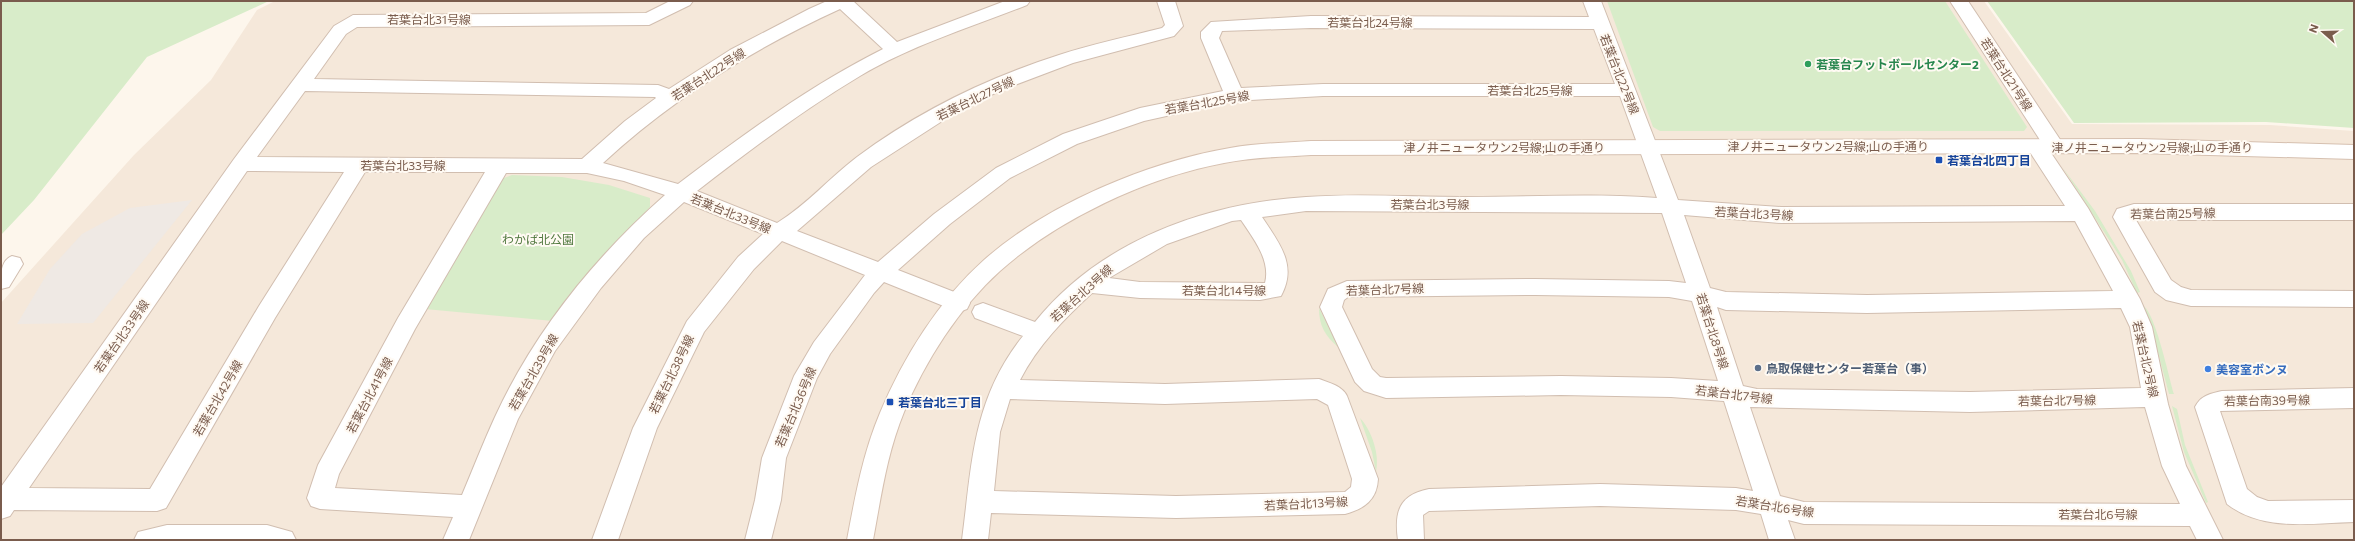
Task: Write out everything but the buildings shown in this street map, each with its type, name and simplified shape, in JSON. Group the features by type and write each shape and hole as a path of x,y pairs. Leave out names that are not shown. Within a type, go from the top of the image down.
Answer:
{"street":[{"name":"若葉台北31号線","path":"241,164 301,85 340,30 353,21 649,19 684,1"},
{"path":"842,1 895,50"},
{"name":"若葉台北22号線","path":"586,166 639,120 672,96 759,42 842,1"},
{"path":"681,193 755,136 854,71 895,50 1021,1"},
{"name":"若葉台北27号線","path":"777,233 798,220 864,162 943,111 992,87 1066,59 1168,32 1174,26 1174,22 1166,1"},
{"name":"若葉台北22号線","path":"1592,1 1649,146"},
{"name":"若葉台北21号線","path":"1959,1 2045,147"},
{"name":"若葉台北24号線","path":"1234,95 1210,38 1210,32 1217,26 1311,22 1600,23"},
{"path":"301,85 658,91 672,96"},
{"name":"若葉台北25号線","path":"882,271 942,219 1003,173 1070,139 1140,115 1234,95 1322,90 1627,90"},
{"name":"津ノ井ニュータウン2号線;山の手通り","path":"860,540 874,468 891,413 910,373 935,332 990,267 1077,207 1128,184 1178,167 1224,155 1311,148 1649,146 2154,146 2354,152"},
{"name":"若葉台北8号線","path":"1649,146 1702,294 1782,540"},
{"name":"若葉台北2号線","path":"2045,147 2118,277 2141,327 2155,398 2174,466 2210,540"},
{"name":"若葉台北33号線","path":"3,502 241,164 586,166 627,175 681,193 777,233 882,271 959,303"},
{"name":"若葉台北42号線","path":"3,502 157,500 267,312 359,164"},
{"name":"若葉台北41号線","path":"470,507 320,498 327,473 406,324 500,165"},
{"name":"若葉台北39号線","path":"456,540 507,417 547,345 607,265 636,233 681,193"},
{"name":"若葉台北3号線","path":"975,540 978,502 988,432 1004,389 1020,357 1054,314 1107,267 1159,238 1230,214 1306,204 1641,205 1780,215 2081,213"},
{"name":"若葉台北14号線","path":"1088,284 1140,290 1260,292 1273,290 1278,283 1278,271 1270,248 1247,212"},
{"name":"若葉台南25号線","path":"2354,212 2134,212 2124,214 2124,217 2163,286 2182,296 2191,298 2354,298"},
{"name":"若葉台北38号線","path":"605,540 645,428 695,327 746,264 777,233"},
{"name":"若葉台北36号線","path":"758,540 768,500 774,458 806,376 843,316 866,287 882,271"},
{"name":"若葉台北7号線","path":"2129,299 1867,304 1726,301 1702,294 1669,289 1558,287 1347,289 1337,293 1332,298 1332,307 1363,375 1378,386 1522,384 1699,388 1733,392 1757,399 1970,402 2155,398"},
{"path":"983,312 1040,333"},
{"name":"若葉台北13号線","path":"978,502 1176,507 1345,503 1360,496 1365,488 1365,479 1339,403 1329,392 1319,389 1164,394 1004,389"},
{"name":"若葉台南39号線","path":"2354,398 2222,401 2212,403 2207,407 2208,414 2236,496 2243,503 2268,512 2354,511"},
{"name":"若葉台北6号線","path":"1410,540 1408,520 1412,508 1422,500 1600,495 1736,500 1770,505 1804,513 2197,515"},
{"path":"147,540 167,536 268,536 283,540"}],"shaded area":[{"path":"275,1 1984,1 2072,124 2270,125 2354,131 2354,540 1,540 1,303 134,155 211,80 257,10"},
{"path":"192,200 93,323 17,324 50,269 82,234 130,208"}],"green space":[{"path":"1,1 269,1 147,57 34,200 1,235"},
{"name":"若葉台フットボールセンター2","path":"1607,1 1945,1 2027,127 2024,131 1660,131 1653,127"},
{"path":"1987,1 2354,1 2354,128 2266,122 2074,123"},
{"path":"2063,168 2095,211 2131,271 2140,292 2137,293 2122,260"},
{"name":"わかば北公園","path":"512,175 562,177 609,185 650,198 650,207 595,268 553,321 425,309 499,180"},
{"path":"2142,305 2147,310 2157,331 2174,394 2169,394 2153,334"},
{"path":"1319,308 1339,348 1324,330 1320,320"},
{"path":"2172,406 2177,409 2185,445 2208,502 2206,503 2184,452"},
{"path":"1360,418 1368,430 1374,444 1377,458 1376,472 1372,452"}],"place":[{"name":"若葉台フットボールセンター2","path":"1808,64"},
{"name":"若葉台北四丁目","path":"1939,160"},
{"name":"鳥取保健センター若葉台（事）","path":"1758,368"},
{"name":"美容室ボンヌ","path":"2208,369"},
{"name":"若葉台北三丁目","path":"890,402"}]}
